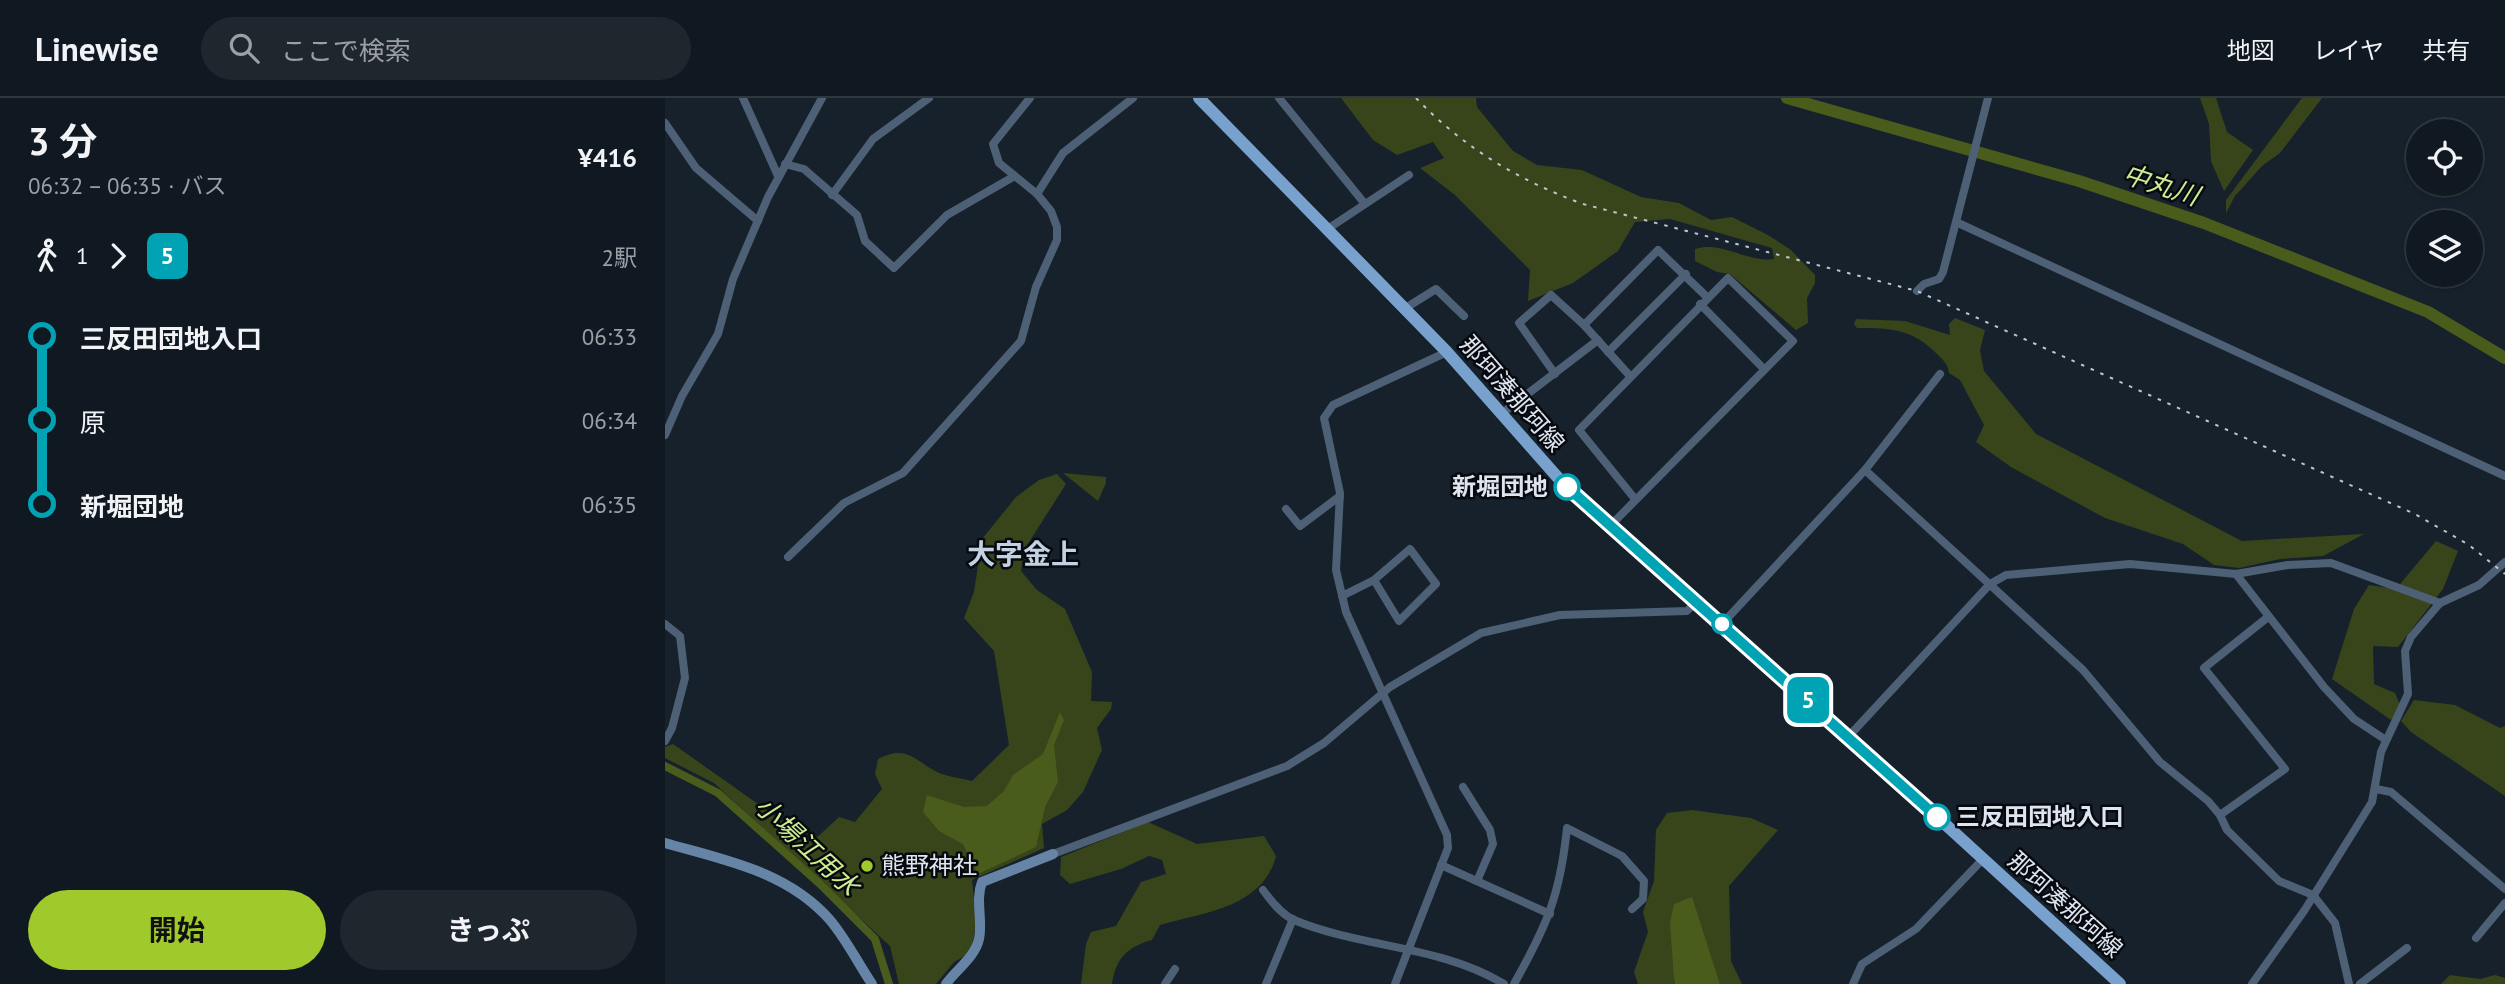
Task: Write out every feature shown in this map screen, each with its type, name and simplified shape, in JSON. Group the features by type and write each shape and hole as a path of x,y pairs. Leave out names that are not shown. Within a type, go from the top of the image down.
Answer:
{"main road":[{"name":"那珂湊那珂線","path":"1199,98 1447,352 1567,488 1849,736 2120,984"}],"street":[{"path":"743,98 778,176"},
{"path":"665,435 682,396 718,334 733,279 778,176 822,98"},
{"path":"832,195 873,139 929,98"},
{"path":"787,557 844,503 903,473 1021,341 1036,287 1057,240 1055,219 1037,194 999,163 993,144 1030,98"},
{"path":"1037,194 1063,153 1133,98"},
{"path":"1279,98 1365,204"},
{"path":"1917,291 1924,284 1939,279 1944,272 1988,98"},
{"path":"665,124 696,168 758,221"},
{"path":"785,164 804,169 857,215 865,241 894,268 947,215 1013,177"},
{"path":"1326,230 1409,175"},
{"path":"1956,222 2505,476"},
{"path":"1584,325 1658,250 1707,297"},
{"path":"1608,352 1686,274"},
{"path":"1609,527 1793,341 1728,278 1579,430 1635,499"},
{"path":"1404,309 1436,289 1464,316"},
{"path":"1555,374 1519,323 1551,295 1584,325 1630,376"},
{"path":"1700,304 1765,369"},
{"path":"1500,415 1598,340"},
{"path":"1395,984 1448,848 1444,827 1350,624 1336,559 1341,496 1324,418 1326,411 1333,405 1447,352"},
{"path":"1722,624 1798,546 1865,470 1940,374"},
{"path":"1865,470 2083,670 2160,762 2220,815 2227,830 2279,881 2313,895 2335,923 2349,984"},
{"path":"1286,509 1300,526 1341,496"},
{"path":"1342,596 1374,580 1410,550 1436,584 1399,621 1374,580"},
{"path":"2252,984 2365,815 2376,789 2386,740 2408,694 2405,652 2411,637 2440,603 2479,585 2505,562"},
{"path":"1849,736 1990,584 2006,575 2130,564 2236,574 2288,565 2331,563 2440,603"},
{"path":"2236,574 2268,617 2354,719 2386,740"},
{"path":"946,984 972,955 979,940 978,892 982,883 1175,806 1274,772 1324,743 1381,694 1465,641 1496,628 1576,614 1687,611 1696,602"},
{"path":"2220,815 2285,769 2204,668 2268,617"},
{"path":"665,624 680,636 685,678 672,728 665,741"},
{"path":"1464,787 1490,830 1493,844 1477,881"},
{"path":"2376,789 2391,792 2505,889"},
{"path":"1514,984 1550,914 1562,877 1567,828 1622,856 1644,881 1643,899 1632,909"},
{"path":"665,843 757,870 800,893 832,923 871,984"},
{"path":"1853,984 1862,964 1916,929 1983,859"},
{"path":"1441,865 1550,914"},
{"path":"1263,890 1293,919 1408,951 1437,956 1504,984"},
{"path":"2476,938 2505,903"},
{"path":"1266,984 1293,919"},
{"path":"2360,984 2407,948"},
{"path":"1165,984 1175,969"}],"shaded area":[{"path":"1341,98 1476,98 1477,107 1513,151 1537,165 1582,170 1641,197 1679,203 1711,220 1732,217 1791,250 1815,275 1815,283 1807,298 1808,323 1796,330 1730,274 1717,272 1695,261 1695,249 1705,247 1725,249 1754,258 1774,259 1772,248 1670,219 1635,222 1618,251 1573,283 1528,301 1530,270 1455,195 1420,168 1444,158 1433,142 1397,155 1373,140"},
{"path":"2200,98 2216,98 2227,132 2253,150 2224,191 2211,161 2209,124"},
{"path":"2302,98 2322,98 2280,153 2262,166 2235,196 2226,213 2226,200"},
{"path":"1955,318 1985,330 1980,350 1984,371 2036,434 2242,541 2364,534 2323,556 2280,559 2239,568 2214,565 2183,544 2105,518 2011,467 1976,442 1984,425 1960,380 1949,373 1948,367 1929,346 1901,332 1857,328 1854,324 1856,319 1905,321 1950,335 1949,324"},
{"path":"1063,473 1106,477 1098,501"},
{"path":"1057,474 1066,484 1024,550 1021,571 1037,590 1065,609 1092,672 1091,701 1112,702 1111,709 1097,728 1102,750 1083,792 1067,810 1042,824 1044,848 972,880 976,918 972,952 954,962 936,984 899,984 890,946 714,783 665,758 665,747 673,744 812,842 839,817 855,822 882,789 875,774 878,759 888,755 904,753 939,773 972,781 1009,745 994,651 964,618 974,592 982,539 1016,497 1039,480"},
{"path":"2436,541 2458,551 2443,589 2398,647 2373,646 2374,684 2395,693 2401,707 2391,720 2332,679 2354,609 2369,585 2396,589"},
{"path":"2414,700 2455,705 2500,728 2505,726 2505,796 2411,732 2401,721"},
{"path":"1060,712 1064,720 1054,745 1058,782 1045,807 1036,847 978,874 963,844 939,831 923,812 927,795 964,807 987,806 1004,791 1013,775 1043,754"},
{"path":"1692,810 1751,818 1778,830 1729,886 1731,961 1742,984 1720,984 1691,897 1675,984 1638,984 1634,972 1648,932 1643,912 1654,881 1656,830 1667,813"},
{"path":"1148,822 1197,844 1264,836 1276,856 1269,873 1245,898 1212,912 1160,925 1152,940 1136,946 1124,955 1116,967 1112,984 1081,984 1086,944 1091,932 1116,926 1141,882 1166,874 1162,860 1149,856 1121,869 1070,884 1060,875 1061,857"},
{"path":"1692,897 1720,984 1675,984 1670,923 1674,904"},
{"path":"2450,975 2480,979 2495,975 2505,978 2505,984 2441,984"}],"waterway":[{"name":"中丸川","path":"1787,98 2079,181 2204,223 2428,312 2505,358"},
{"name":"小場江用水","path":"665,766 718,793 820,884 875,939 889,984"}],"railway":[{"path":"1416,98 1453,132 1493,161 1559,195 1583,204 1917,291 2415,514 2469,545 2505,574"}],"bus line":[{"name":"5","path":"1567,487 1937,817"}],"place":[{"name":"新堀団地","path":"1567,487"},
{"name":"三反田団地入口","path":"1937,817"},
{"name":"熊野神社","path":"867,866"}],"district":[{"name":"大字金上","path":"1023,554"}]}
